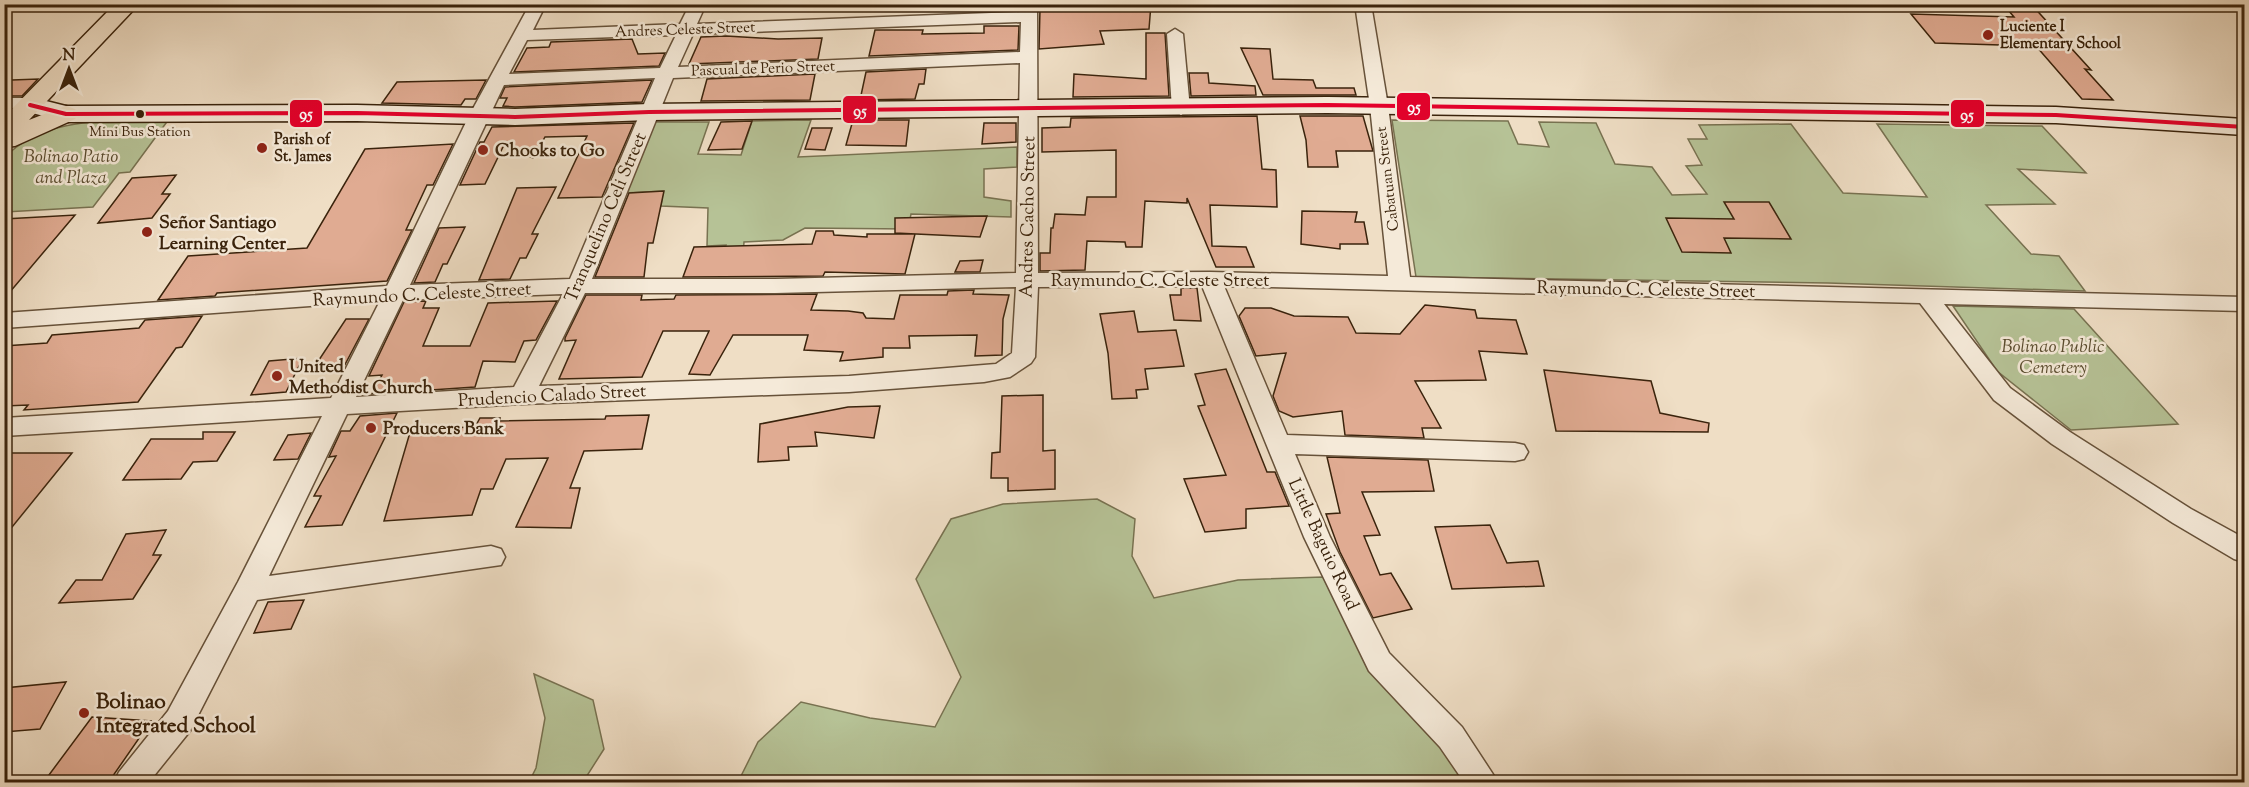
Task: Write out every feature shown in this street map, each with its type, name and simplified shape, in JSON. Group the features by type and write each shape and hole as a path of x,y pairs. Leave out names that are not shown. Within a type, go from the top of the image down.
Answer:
{"main road":[{"path":"4,132 128,4"},
{"path":"4,141 66,114"}],"street":[{"path":"130,783 179,721 248,590 395,293 478,116 538,4"},
{"name":"Tranquelino Celi Street","path":"522,395 578,286 649,112 698,4"},
{"name":"Cabatuan Street","path":"1363,4 1379,106 1400,283"},
{"name":"Andres Celeste Street","path":"522,35 688,29 1029,11"},
{"name":"Andres Cacho Street","path":"1023,357 1027,281 1029,11"},
{"path":"1174,34 1181,109"},
{"name":"Pascual de Perio Street","path":"498,80 1029,57"},
{"path":"4,103 31,104 66,114 357,112 478,116 649,112 1379,106 2044,115 2244,128"},
{"name":"Raymundo C. Celeste Street","path":"4,321 395,293 578,286 1210,279 2244,304"},
{"name":"Little Baguio Road","path":"1210,279 1317,537 1379,662 1451,737 1482,783"},
{"path":"1924,295 2002,394 2061,438 2182,516 2244,551"},
{"name":"Prudencio Calado Street","path":"4,427 522,395 849,384 1002,371 1023,357"},
{"path":"1279,444 1515,452"},
{"path":"248,590 491,557"}],"green space":[{"name":"Bolinao Patio and Plaza","path":"169,119 130,172 119,173 93,207 5,212 4,158 21,144 60,127 81,123"},
{"path":"811,120 798,157 1017,147 1017,167 984,169 984,197 1011,201 1011,217 911,214 908,229 805,228 783,240 744,242 743,257 723,256 726,245 707,246 708,208 661,206 663,191 625,193 651,122 709,122 698,154 741,155 752,121"},
{"path":"1392,120 1508,121 1518,144 1549,147 1539,122 1596,123 1615,164 1652,167 1672,195 1707,194 1686,166 1702,165 1688,139 1707,139 1699,125 1791,124 1843,193 1927,197 1877,124 2042,126 2086,173 2018,169 2055,204 1986,205 2031,254 2059,256 2085,291 1828,283 1416,277"},
{"name":"Bolinao Public Cemetery","path":"1953,306 2074,309 2178,424 2071,430 1997,371"},
{"path":"1097,499 1135,519 1132,556 1154,598 1238,580 1323,577 1451,737 1482,782 738,782 758,742 801,702 870,718 935,727 961,677 916,579 951,519 1003,504"},
{"path":"534,674 593,700 604,749 583,782 529,782 536,768 545,718"}],"building":[{"path":"1133,4 1151,4 1149,29 1100,31 1104,44 1039,49 1040,9 1132,9"},
{"path":"2003,4 2031,4 2091,70 2085,69 2113,100 2082,99 2036,46 1935,43 1911,14 2014,17"},
{"path":"984,26 1019,26 1018,50 869,56 875,30 923,30 922,34 984,33"},
{"path":"1146,33 1165,33 1169,96 1073,97 1074,74 1146,79"},
{"path":"701,37 778,39 822,38 818,59 689,64"},
{"path":"632,39 638,54 665,53 659,66 514,72 527,48 549,47 551,42"},
{"path":"1241,48 1270,49 1273,79 1313,80 1316,88 1354,88 1356,95 1263,95"},
{"path":"926,69 924,84 919,84 915,99 860,100 866,72"},
{"path":"1189,73 1208,73 1209,83 1255,86 1256,95 1191,96"},
{"path":"815,74 810,100 701,101 707,79"},
{"path":"38,79 22,96 4,96 4,87 12,80"},
{"path":"486,80 476,99 465,99 461,105 382,103 397,82"},
{"path":"652,80 642,102 515,107 503,106 507,98 500,98 505,87"},
{"path":"1257,116 1262,169 1276,170 1277,207 1210,205 1212,246 1246,247 1254,267 1216,267 1187,198 1187,203 1145,201 1142,247 1126,247 1125,242 1087,241 1085,270 1040,271 1040,253 1050,253 1051,228 1053,228 1055,214 1085,215 1087,197 1116,197 1116,150 1042,152 1042,128 1070,127 1071,118"},
{"path":"1300,116 1363,116 1373,151 1336,151 1338,167 1308,167 1306,140"},
{"path":"853,120 909,120 906,146 846,145"},
{"path":"752,121 742,149 708,150 721,122"},
{"path":"634,123 602,197 558,198 587,136 545,137 533,158 504,145 485,184 460,185 480,142 484,142 492,127"},
{"path":"984,123 1016,123 1016,142 982,144"},
{"path":"812,128 832,128 825,150 805,149"},
{"path":"453,144 433,185 427,185 406,230 412,230 387,281 217,293 215,296 158,300 188,256 307,248 365,149"},
{"path":"176,175 162,194 170,194 152,218 98,223 132,178"},
{"path":"556,187 532,234 538,234 526,258 520,258 510,279 479,280 517,188"},
{"path":"664,191 653,243 648,243 644,277 595,277 629,193"},
{"path":"1724,202 1769,202 1791,239 1724,238 1731,253 1682,252 1666,218 1734,219"},
{"path":"1302,211 1357,212 1355,222 1364,222 1368,244 1340,244 1340,249 1301,244"},
{"path":"75,215 4,299 4,219"},
{"path":"987,216 980,237 895,233 895,218"},
{"path":"465,227 447,264 443,264 435,282 414,283 439,228"},
{"path":"816,231 833,231 834,235 867,237 867,234 915,234 905,274 825,272 823,276 683,277 694,247 812,244"},
{"path":"983,260 980,272 955,272 960,261"},
{"path":"1181,288 1197,288 1201,321 1174,320 1170,295 1181,295"},
{"path":"974,290 973,294 1009,295 1003,319 1002,355 975,356 977,335 909,336 910,348 883,348 883,357 840,361 843,352 804,350 808,335 733,335 710,375 689,374 709,331 663,331 642,377 559,379 576,340 565,341 565,338 586,295 642,295 641,300 674,299 676,295 817,294 811,310 848,311 863,313 866,318 894,319 900,295 947,295 948,291"},
{"path":"426,301 423,308 439,308 423,346 470,346 488,303 557,301 536,340 524,341 515,362 483,361 475,387 372,394 382,375 369,376 404,302"},
{"path":"1425,305 1475,310 1477,318 1516,320 1527,354 1479,351 1486,380 1415,381 1441,428 1422,428 1424,438 1345,435 1342,411 1293,417 1279,411 1273,396 1286,353 1256,356 1239,316 1245,308 1271,308 1294,316 1348,317 1356,333 1400,334"},
{"path":"1134,311 1138,332 1176,330 1184,366 1145,369 1148,389 1136,390 1137,398 1112,399 1108,353 1100,314"},
{"path":"202,316 182,347 176,348 138,402 24,410 28,405 4,406 4,346 47,343 52,335 139,328 145,320"},
{"path":"346,319 369,319 341,372 311,372"},
{"name":"United Methodist Church","path":"303,358 286,392 251,395 269,361"},
{"path":"1226,369 1267,472 1275,472 1289,506 1246,509 1246,528 1205,532 1184,479 1226,475 1198,406 1205,405 1195,374"},
{"path":"1544,370 1651,381 1660,413 1709,423 1708,432 1556,431"},
{"path":"1043,395 1043,451 1055,450 1055,489 1008,491 1008,478 991,478 992,453 1000,452 1002,396"},
{"path":"880,406 874,438 815,432 817,446 788,447 789,460 758,462 760,424 848,407"},
{"path":"397,413 342,525 305,527 321,496 314,496 336,456 329,457 341,431 350,431 360,416"},
{"path":"649,415 642,449 584,451 570,488 580,488 571,528 516,527 548,458 506,459 493,489 481,489 472,515 384,521 411,429 475,427 480,418 500,418 499,421 605,419 606,416"},
{"path":"203,432 235,432 217,461 193,462 181,479 123,480 151,439 203,439"},
{"path":"311,433 298,459 274,460 288,435"},
{"path":"4,453 72,453 4,537"},
{"path":"1327,457 1428,460 1434,491 1362,492 1380,535 1364,536 1380,575 1391,573 1412,609 1373,618 1340,552 1326,514 1340,513"},
{"path":"1490,525 1507,563 1538,561 1544,586 1452,589 1435,527"},
{"path":"166,530 153,555 161,555 133,599 59,603 76,580 102,580 126,534"},
{"path":"304,600 291,629 254,633 268,602"},
{"path":"66,682 40,729 4,732 4,688"},
{"path":"92,717 151,721 108,783 43,783"}],"transit line":[{"name":"95","path":"30,105 66,114 357,113 515,117 649,112 1327,105 2056,115 2244,127"}],"place":[{"name":"Luciente I Elementary School","path":"1988,35"},
{"name":"Mini Bus Station","path":"140,114"},
{"name":"Parish of St. James","path":"262,148"},
{"name":"Chooks to Go","path":"483,150"},
{"name":"Señor Santiago Learning Center","path":"147,232"},
{"name":"United Methodist Church","path":"277,376"},
{"name":"Producers Bank","path":"371,428"},
{"name":"Bolinao Integrated School","path":"84,713"}]}
